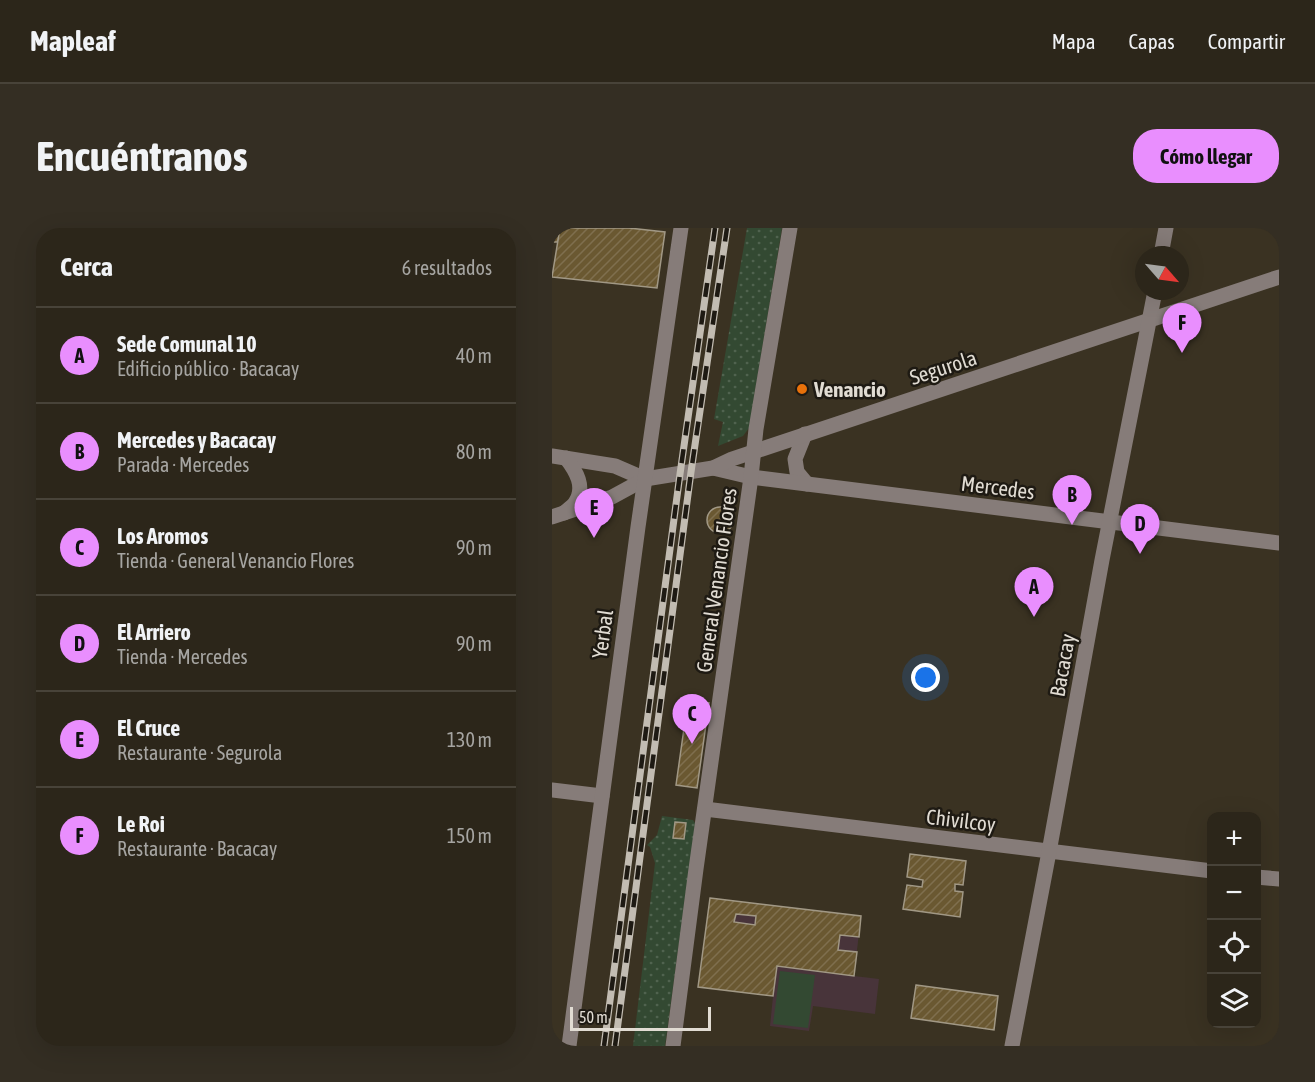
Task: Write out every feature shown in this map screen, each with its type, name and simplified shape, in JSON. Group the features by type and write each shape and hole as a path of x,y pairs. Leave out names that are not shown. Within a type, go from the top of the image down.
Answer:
{"street":[{"name":"Yerbal","path":"569,1046 681,228"},
{"name":"General Venancio Flores","path":"674,1046 756,429 790,228"},
{"path":"1163,246 1166,228"},
{"name":"Segurola","path":"558,515 612,497 645,479 713,468 732,459 805,434 1279,277"},
{"name":"Bacacay","path":"1012,1046 1153,300"},
{"path":"805,434 795,459 797,471 807,484"},
{"path":"559,457 615,466 645,479"},
{"path":"558,515 575,503 580,488 577,473 559,457"},
{"name":"Mercedes","path":"713,468 751,477 1279,543"},
{"path":"552,790 602,796"},
{"name":"Chivilcoy","path":"705,809 1207,870"},
{"path":"1261,877 1279,879"}],"shaded area":[{"path":"710,898 861,916 854,976 879,979 875,1014 813,1006 809,1031 770,1026 773,996 698,987"}],"green space":[{"path":"747,228 782,228 749,428 743,436 718,446 723,422 714,419"},
{"path":"662,816 693,820 695,826 665,1046 633,1046 655,863 650,847 647,845 657,835"},
{"path":"780,971 815,975 808,1028 773,1024"}],"building":[{"path":"552,228 560,228 558,242 552,242"},
{"path":"560,228 629,228 665,232 657,288 552,277"},
{"path":"720,507 729,511 733,520 729,529 720,533 711,529 707,520 711,511"},
{"path":"688,700 709,703 697,788 676,785"},
{"path":"675,822 686,823 684,839 673,838"},
{"path":"910,854 966,861 963,885 955,884 955,891 963,892 960,917 903,909 907,885 922,887 923,880 907,877"},
{"path":"710,898 861,916 859,937 840,935 838,950 857,952 854,976 777,966 773,996 698,987","holes":["736,914 756,916 755,925 734,922"]},
{"path":"916,985 998,996 994,1030 911,1018"}],"railway":[{"path":"604,1046 715,228"},
{"path":"615,1046 691,472 727,228"}],"place":[{"name":"Le Roi","path":"1182,353"},
{"name":"Venancio","path":"802,389"},
{"name":"Mercedes y Bacacay","path":"1072,525"},
{"name":"El Cruce","path":"594,538"},
{"name":"El Arriero","path":"1140,554"},
{"name":"Sede Comunal 10","path":"1034,617"},
{"name":"Los Aromos","path":"692,744"}]}
